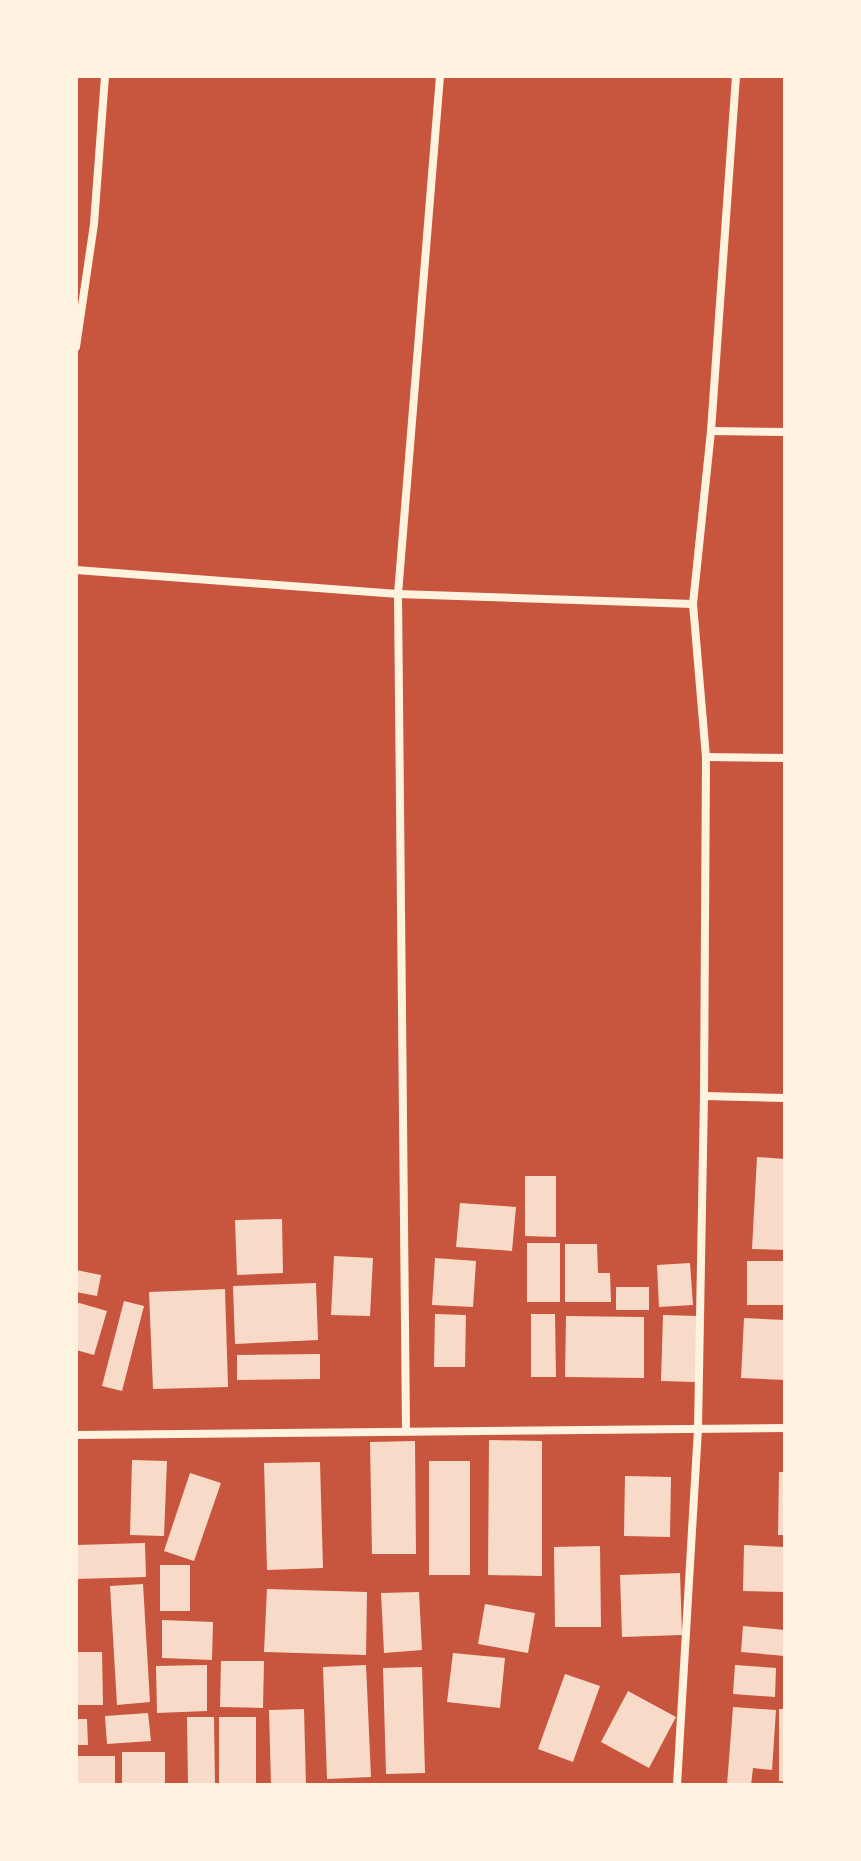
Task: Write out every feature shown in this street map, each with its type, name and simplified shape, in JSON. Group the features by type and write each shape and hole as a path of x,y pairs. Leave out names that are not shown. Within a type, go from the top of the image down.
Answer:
{"street":[{"path":"76,347 94,224 105,76"},
{"path":"406,1430 398,594 440,76"},
{"path":"677,1785 698,1429 704,1096 706,757 693,604 711,431 736,76"},
{"path":"711,431 785,432"},
{"path":"76,570 398,594 693,604"},
{"path":"706,757 785,758"},
{"path":"704,1096 785,1098"},
{"path":"76,1435 785,1428"}],"building":[{"path":"757,1157 785,1159 785,1250 752,1249"},
{"path":"525,1176 556,1176 556,1237 525,1236"},
{"path":"460,1203 516,1207 512,1251 456,1247"},
{"path":"282,1219 283,1273 237,1275 235,1220"},
{"path":"527,1243 560,1243 560,1302 527,1302"},
{"path":"565,1244 597,1244 598,1273 610,1273 611,1302 565,1302"},
{"path":"334,1256 373,1258 370,1316 331,1315"},
{"path":"435,1258 476,1261 473,1307 432,1305"},
{"path":"747,1261 785,1261 785,1305 747,1305"},
{"path":"690,1263 693,1305 659,1307 657,1265"},
{"path":"76,1270 101,1275 97,1296 76,1292"},
{"path":"316,1283 318,1340 235,1344 233,1286"},
{"path":"616,1287 649,1287 649,1310 616,1310"},
{"path":"225,1289 228,1387 153,1389 149,1292"},
{"path":"124,1301 144,1306 122,1391 102,1386"},
{"path":"76,1302 107,1311 94,1355 76,1350"},
{"path":"435,1314 466,1315 465,1367 434,1367"},
{"path":"531,1314 555,1314 556,1377 531,1377"},
{"path":"663,1315 698,1316 695,1382 661,1381"},
{"path":"566,1316 644,1317 644,1378 565,1377"},
{"path":"744,1318 785,1320 785,1380 741,1378"},
{"path":"320,1354 320,1379 237,1380 237,1355"},
{"path":"489,1440 542,1441 542,1576 488,1575"},
{"path":"415,1441 416,1554 372,1554 370,1442"},
{"path":"132,1460 167,1461 164,1536 130,1535"},
{"path":"429,1461 470,1461 470,1575 429,1575"},
{"path":"320,1462 323,1568 267,1570 264,1463"},
{"path":"779,1472 785,1472 785,1535 778,1535"},
{"path":"190,1473 221,1483 194,1561 164,1551"},
{"path":"625,1476 671,1477 670,1537 624,1536"},
{"path":"145,1543 146,1577 76,1579 76,1545"},
{"path":"744,1545 785,1547 785,1592 743,1591"},
{"path":"600,1546 601,1627 555,1627 554,1547"},
{"path":"160,1565 190,1565 190,1611 160,1611"},
{"path":"680,1573 682,1635 622,1637 620,1575"},
{"path":"143,1584 150,1702 117,1705 110,1586"},
{"path":"267,1589 367,1592 366,1655 264,1652"},
{"path":"419,1592 422,1650 384,1653 381,1593"},
{"path":"485,1604 535,1613 528,1653 478,1644"},
{"path":"162,1620 213,1622 212,1660 162,1658"},
{"path":"743,1626 785,1630 785,1656 741,1652"},
{"path":"76,1652 102,1652 103,1705 76,1705"},
{"path":"453,1653 505,1658 500,1708 447,1702"},
{"path":"221,1661 264,1661 263,1708 220,1707"},
{"path":"207,1665 207,1711 157,1713 156,1666"},
{"path":"366,1665 371,1777 327,1779 323,1667"},
{"path":"735,1665 776,1668 775,1697 733,1694"},
{"path":"422,1667 425,1773 386,1774 383,1668"},
{"path":"565,1674 600,1686 573,1762 538,1749"},
{"path":"628,1691 676,1717 649,1768 601,1742"},
{"path":"733,1707 776,1710 772,1770 753,1768 751,1785 727,1785"},
{"path":"304,1709 306,1785 271,1785 269,1710"},
{"path":"779,1709 785,1709 785,1781 779,1781"},
{"path":"148,1713 151,1741 107,1744 105,1716"},
{"path":"187,1717 214,1717 215,1785 188,1785"},
{"path":"219,1717 256,1717 256,1785 219,1785"},
{"path":"76,1719 87,1719 88,1745 76,1745"},
{"path":"122,1752 165,1752 165,1785 122,1785"},
{"path":"76,1756 115,1756 115,1785 76,1785"}]}
